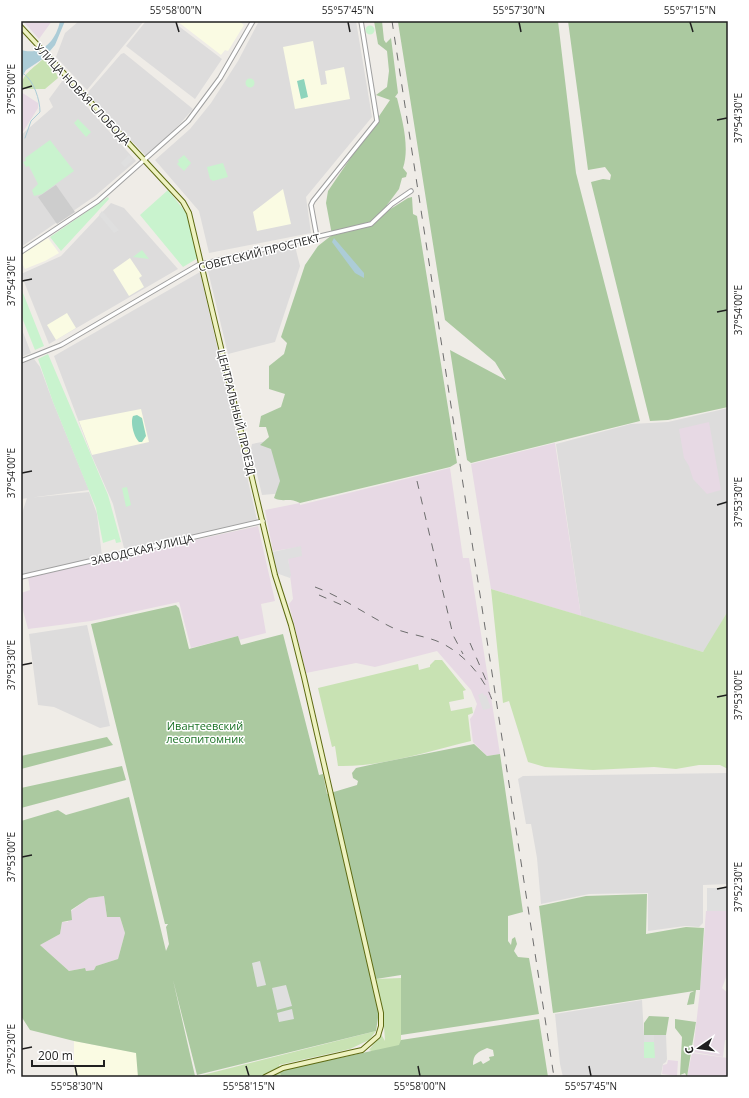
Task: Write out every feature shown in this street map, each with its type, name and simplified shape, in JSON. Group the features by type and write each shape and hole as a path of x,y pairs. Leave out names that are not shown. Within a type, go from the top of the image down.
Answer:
{"main road":[{"name":"УЛИЦА НОВАЯ СЛОБОДА","path":"21,27 144,160"},
{"name":"ЦЕНТРАЛЬНЫЙ ПРОЕЗД","path":"144,160 186,207 202,263 276,582 291,625 304,677 381,1013 381,1026 378,1036 362,1050 283,1068 265,1077"}],"street":[{"path":"21,252 97,201 181,128 220,78 253,21"},
{"path":"316,238 311,205 376,120 361,21"},
{"name":"СОВЕТСКИЙ ПРОСПЕКТ","path":"21,360 63,343 202,263 316,238 371,224 392,204 411,190"},
{"name":"ЗАВОДСКАЯ УЛИЦА","path":"21,577 263,521"}],"shaded area":[{"path":"23,21 52,21 39,39"},
{"path":"79,21 144,21 87,90 56,57 65,33"},
{"path":"146,21 172,21 222,59 195,99 126,46"},
{"path":"177,21 239,21 244,25 228,51 225,50 221,55"},
{"path":"259,21 356,21 372,117 306,197 311,233 209,253 199,211 155,160 190,129 211,103 238,61"},
{"path":"313,41 321,85 327,84 325,71 344,67 350,99 295,109 283,47"},
{"path":"124,53 193,109 178,126 146,156 88,95 89,91 121,54"},
{"path":"63,80 136,161 95,196 21,247 21,135 53,107 49,99"},
{"path":"21,92 38,103 38,108 21,135"},
{"path":"129,155 133,160 125,167 121,163"},
{"path":"56,185 75,212 57,224 38,197"},
{"path":"283,189 291,224 257,231 253,212"},
{"path":"111,203 124,208 178,269 49,344 21,274 61,256"},
{"path":"102,211 119,230 114,233 99,215"},
{"path":"48,238 59,253 45,261 25,269 21,261 21,255"},
{"path":"295,246 300,266 275,342 228,354 207,267"},
{"path":"130,258 142,276 139,278 144,287 129,296 113,270"},
{"path":"200,272 257,520 125,552 113,504 91,454 54,356"},
{"path":"67,313 76,328 56,340 47,325"},
{"path":"21,327 31,353 21,357"},
{"path":"34,359 40,367 89,490 21,499 21,363"},
{"path":"728,408 728,611 706,649 703,652 699,651 581,616 556,444 631,424 668,422"},
{"path":"141,409 149,442 92,455 79,421"},
{"path":"709,422 721,490 707,494 693,479 689,466 684,458 679,429"},
{"path":"272,440 285,493 262,495 251,449 252,444"},
{"path":"555,443 581,616 491,589 471,464"},
{"path":"450,468 463,558 469,558 500,754 487,756 473,742 470,719 477,704 471,690 437,651 375,667 356,663 306,673 289,604 293,599 288,559 301,547 273,551 265,510 300,503 300,505"},
{"path":"89,492 97,514 102,556 21,575 21,516 27,498"},
{"path":"258,526 275,601 261,604 266,633 239,640 238,636 191,648 179,602 91,621 28,629 21,603 21,593 30,590 28,577"},
{"path":"301,546 302,556 288,559 291,575 290,578 276,573 272,552"},
{"path":"87,625 110,726 100,728 54,707 38,705 29,634"},
{"path":"483,693 484,696 486,695 491,708 483,710 478,695"},
{"path":"728,773 728,884 703,885 703,923 699,927 685,926 648,931 648,893 589,894 541,904 537,858 531,824 526,824 518,779 523,776"},
{"path":"707,888 728,888 728,911 707,911"},
{"path":"104,896 107,917 120,917 125,933 118,959 96,966 95,970 86,971 84,968 69,971 40,945 60,934 62,922 68,922 71,911 89,898"},
{"path":"706,911 728,911 728,972 722,988 728,993 728,1040 725,1040 723,1057 693,1052 700,990"},
{"path":"260,961 266,985 257,987 252,963"},
{"path":"286,985 292,1006 277,1010 272,988"},
{"path":"642,1000 644,1035 666,1035 667,1059 663,1064 661,1075 669,1077 563,1077 560,1064 555,1014"},
{"path":"292,1009 294,1019 279,1022 277,1013"},
{"path":"644,1035 654,1035 654,1042 644,1042"},
{"path":"74,1041 137,1053 138,1077 74,1077"},
{"path":"692,1053 728,1058 728,1077 687,1077"},
{"path":"668,1060 678,1061 677,1076 662,1074 663,1065 667,1064"}],"green space":[{"path":"374,21 382,21 384,40 386,43 391,38 398,93 395,97 397,98 401,115 406,151 403,168 407,173 406,177 402,178 399,189 387,205 387,208 389,210 412,197 413,214 417,216 457,463 450,467 300,503 292,500 281,500 274,498 280,481 271,449 260,445 269,437 266,427 259,427 261,416 281,407 285,394 269,389 269,366 284,354 287,343 281,337 305,265 318,246 332,235 326,203 328,191 390,100 376,95 387,87 389,71 387,51 378,44"},
{"path":"558,21 576,173 640,421 471,463 467,460 450,350 506,380 495,362 445,320 398,22"},
{"path":"568,21 728,21 728,407 668,420 650,421 591,182 603,179 610,180 611,175 605,167 588,170"},
{"path":"370,25 375,30 370,35 365,30"},
{"path":"43,59 55,70 58,78 45,89 21,89 25,76"},
{"path":"248,79 252,79 254,83 252,87 248,87 246,85 246,81"},
{"path":"304,79 308,97 301,99 297,81"},
{"path":"78,119 91,132 86,137 74,123"},
{"path":"50,140 74,171 42,194 34,196 32,190 38,184 29,166 26,167 23,162 26,161 25,158"},
{"path":"184,155 191,163 184,171 177,164 179,162 178,160"},
{"path":"223,163 228,177 213,181 210,179 207,167"},
{"path":"168,190 187,214 198,258 183,267 140,215"},
{"path":"108,197 109,199 61,251 50,237"},
{"path":"142,250 149,259 133,257"},
{"path":"21,288 44,346 35,350 21,315"},
{"path":"48,354 108,495 121,542 116,543 115,539 103,543 96,508 53,402 38,359"},
{"path":"137,415 142,418 146,436 142,442 137,440 132,426 133,416"},
{"path":"127,487 131,505 126,507 122,488"},
{"path":"491,589 703,652 728,611 728,769 720,765 699,765 676,769 654,767 593,770 545,767 528,762 509,701 503,703"},
{"name":"Ивантеевский лесопитомник","path":"176,605 179,608 189,649 238,636 241,645 283,634 319,775 323,774 327,794 357,785 358,781 353,778 352,773 356,768 474,744 487,756 500,754 523,912 508,916 508,941 511,945 512,939 515,937 517,944 514,951 518,957 529,958 539,1014 401,1035 401,975 376,979 383,1012 378,1018 376,1031 197,1075 173,980 195,1076 193,1077 138,1077 136,1053 74,1041 30,1030 21,1016 21,821 58,810 66,815 129,797 166,951 169,944 166,927 168,924 165,924 91,624","holes":["104,896 107,917 120,917 125,933 118,959 96,966 94,970 86,971 85,968 69,971 40,945 60,934 62,922 72,920 71,910 89,898"]},
{"path":"435,660 442,660 466,690 463,691 464,699 449,702 451,711 472,707 473,713 468,715 471,741 389,761 355,766 338,766 335,746 332,747 318,688 418,664 419,670 430,667"},
{"path":"107,737 113,745 21,769 21,756"},
{"path":"122,766 126,780 21,808 21,788"},
{"path":"647,894 646,934 686,927 704,928 700,990 696,990 694,1004 687,1005 690,993 694,991 553,1013 539,906 586,896"},
{"path":"401,978 401,1063 369,1050 381,1034 385,1041 383,1012 376,979"},
{"path":"649,1016 669,1017 666,1035 644,1035 644,1023"},
{"path":"539,1019 548,1077 282,1077 279,1071 399,1045 401,1040","holes":["487,1048 493,1050 494,1056 489,1057 490,1060 483,1064 481,1061 473,1065 474,1058 479,1052"]},
{"path":"675,1019 696,1022 687,1077 685,1073 680,1075 682,1037 675,1028"},
{"path":"376,1031 369,1040 350,1049 279,1065 282,1077 195,1077"},
{"path":"644,1042 654,1042 655,1058 644,1058"}],"water":[{"path":"60,21 65,21 55,45 44,58 26,70 21,79 21,50 35,51 42,49 55,35"},
{"path":"334,238 364,273 364,278 355,273 332,242"}],"waterway":[{"path":"24,74 31,81 36,91 40,112 31,121 25,138"}],"railway":[{"path":"392,21 554,1077"},
{"path":"417,481 453,635 463,654"},
{"path":"315,587 335,596 391,627 431,639 451,648 476,671 488,690 492,700"},
{"path":"319,595 344,606"},
{"path":"470,643 486,680"}]}
